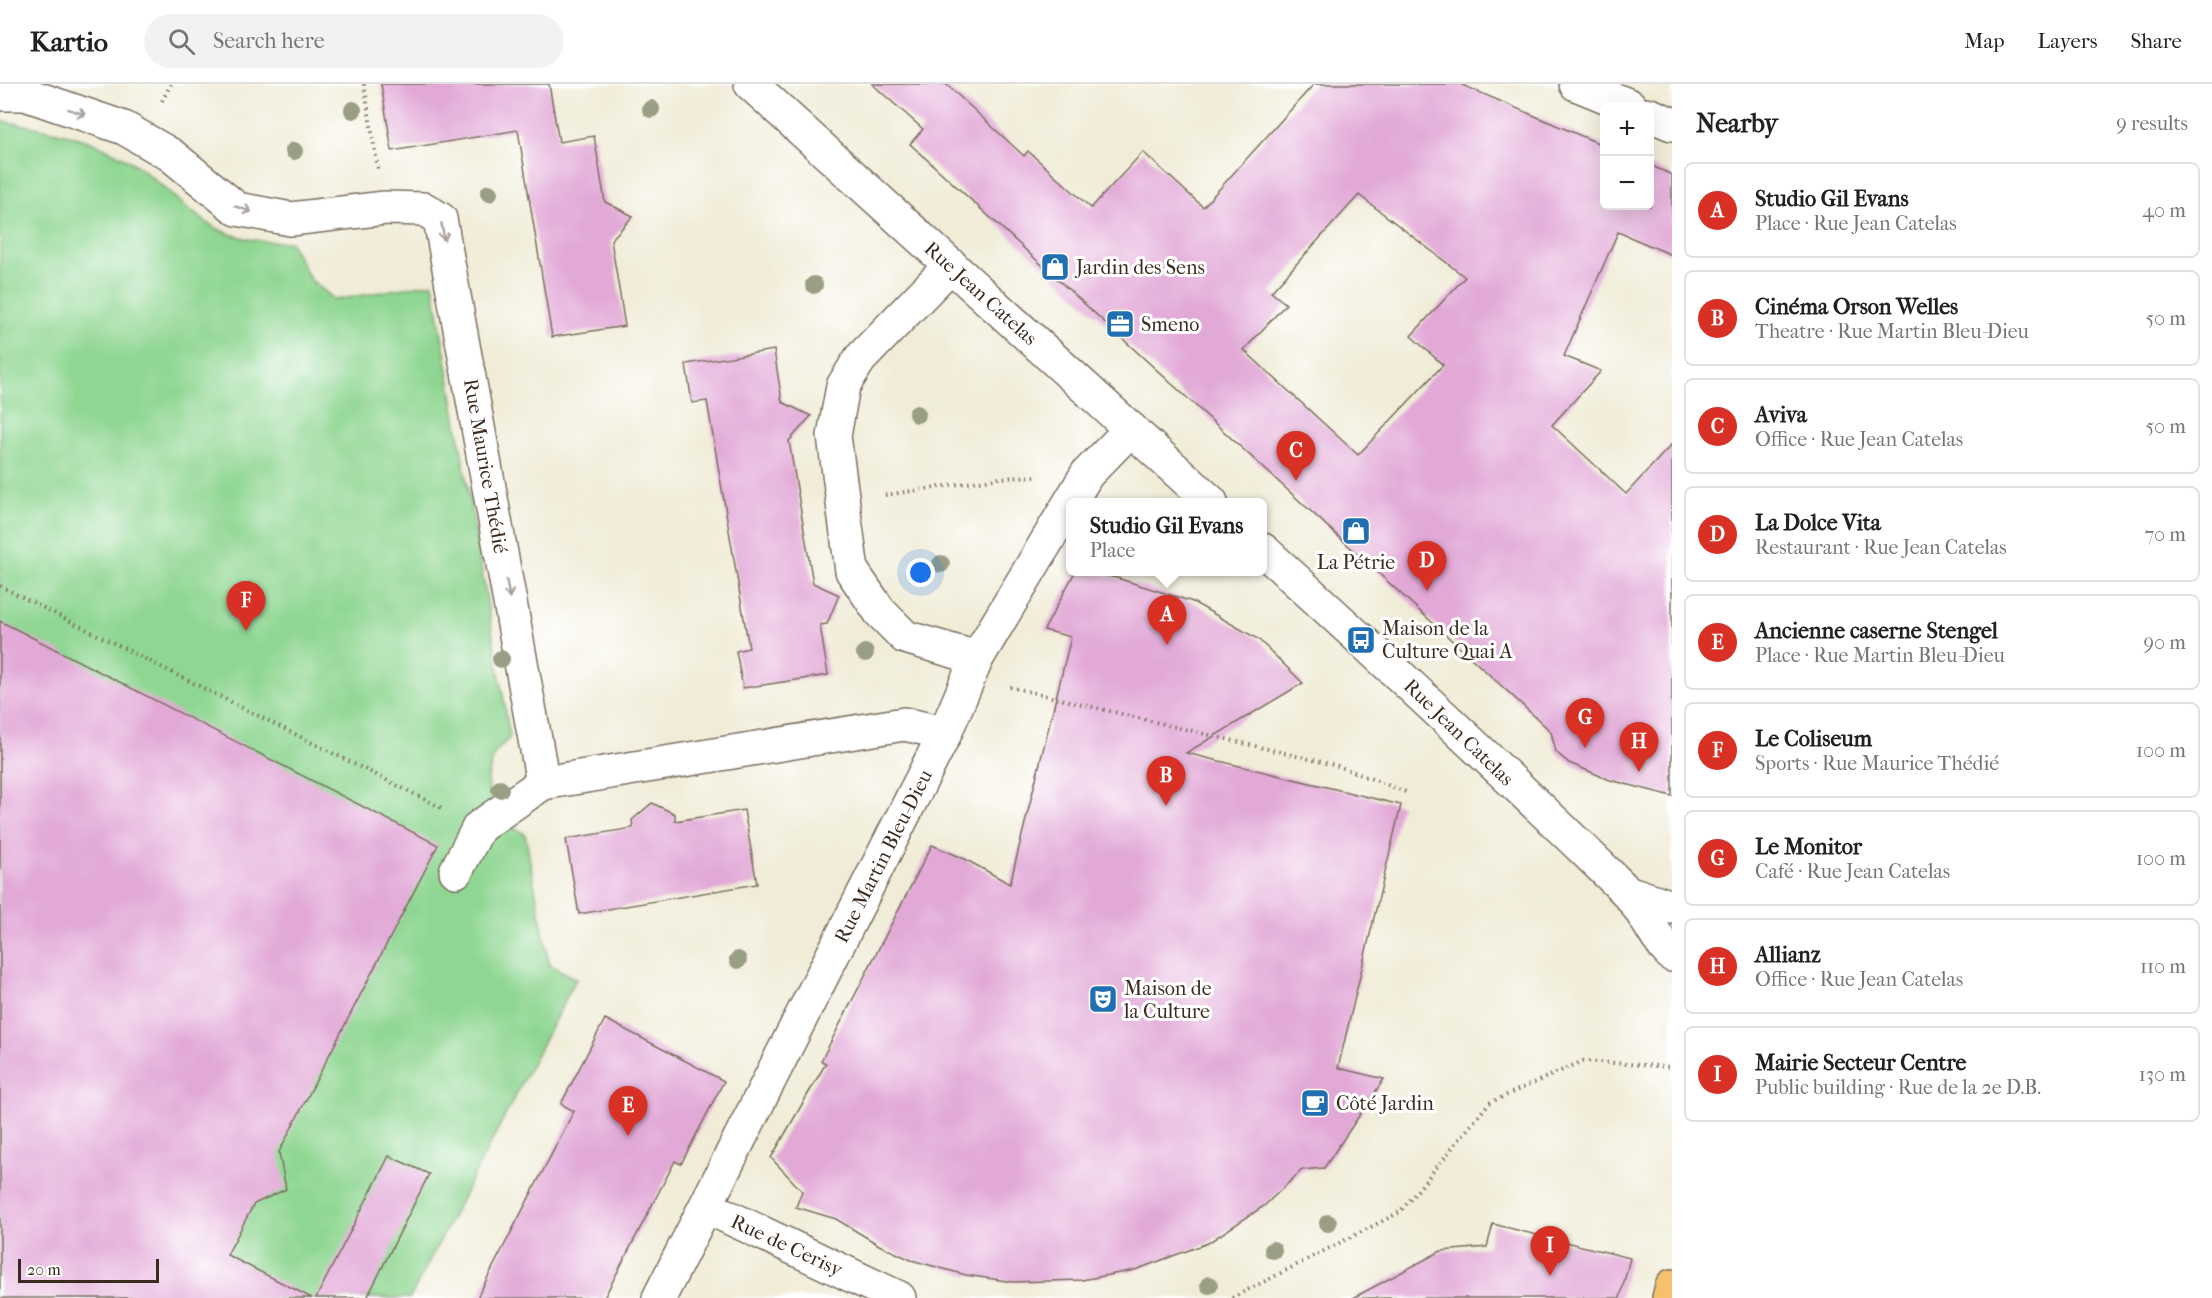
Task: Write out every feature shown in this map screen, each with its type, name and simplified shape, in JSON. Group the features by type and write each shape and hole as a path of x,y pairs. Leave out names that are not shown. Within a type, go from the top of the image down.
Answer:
{"street":[{"name":"Rue Jean Catelas","path":"751,84 1207,498"},
{"path":"1576,84 1620,102"},
{"name":"Rue Maurice Thédié","path":"0,94 25,94 124,128 171,154 237,210 291,219 385,208 424,209 440,219 543,783"},
{"path":"1654,117 1672,124"},
{"path":"951,265 860,359 843,386 834,436 852,571 880,612 905,637 974,668"},
{"name":"Rue Martin Bleu-Dieu","path":"1073,498 1087,474 1131,429"},
{"name":"Rue Martin Bleu-Dieu","path":"659,1298 707,1208 945,733 974,668 1066,510"},
{"name":"Rue Jean Catelas","path":"1267,554 1444,716 1627,892"},
{"path":"456,871 479,827 543,783 904,724 945,733"},
{"path":"1627,892 1672,907"},
{"path":"1627,892 1660,944 1672,955"},
{"name":"Rue de Cerisy","path":"707,1208 899,1298"}],"path":[{"path":"364,84 385,208"},
{"path":"843,502 1000,478 1087,474"},
{"path":"0,586 479,827"},
{"path":"974,668 1338,766 1406,792"},
{"path":"1232,1298 1400,1212 1489,1103 1583,1061 1672,1066"}],"green space":[{"path":"0,121 68,135 116,153 142,170 203,220 232,235 290,242 310,279 335,300 433,283 510,737 494,754 488,776 489,791 505,823 525,834 549,964 576,979 410,1298 0,1298"}],"building":[{"path":"381,84 549,84 559,142 594,136 605,202 633,216 611,240 625,326 552,337 518,130 392,151"},
{"path":"872,84 946,84 1024,156 1028,151 1091,208 1143,152 1203,207 1314,84 1460,84 1600,144 1600,210 1654,210 1654,167 1672,175 1672,255 1618,232 1564,356 1601,371 1552,425 1626,494 1672,444 1672,796 1610,780 1569,763 1556,752 1551,732 1543,724 910,144 923,129","holes":["1359,195 1465,277 1411,336 1443,365 1358,455 1244,350 1286,304 1271,292"]},
{"path":"774,350 782,402 811,416 789,441 813,583 839,595 827,624 820,625 828,675 743,688 736,651 749,648 707,401 692,403 686,364"},
{"name":"Maison de la Culture","path":"1073,576 1108,576 1193,602 1258,639 1303,683 1186,753 1401,805 1338,1068 1384,1079 1324,1168 1302,1170 1264,1206 1208,1243 1135,1270 1082,1280 1013,1282 966,1275 911,1260 879,1245 836,1219 796,1207 802,1191 771,1158 826,1063 821,1061 932,845 965,859 1010,884 1071,637 1044,630"},
{"path":"0,621 438,845 279,1152 286,1189 254,1204 227,1255 312,1298 0,1298"},
{"path":"652,803 675,814 675,821 744,810 757,884 579,914 566,839 633,828 632,820"},
{"path":"605,1019 724,1081 681,1164 675,1161 604,1298 477,1298 574,1111 561,1104"},
{"path":"389,1156 429,1174 367,1298 316,1298"},
{"path":"1493,1224 1630,1258 1620,1298 1353,1298 1441,1251 1487,1247"}],"place":[{"name":"Jardin des Sens","path":"1055,267"},
{"name":"Smeno","path":"1120,324"},
{"name":"Aviva","path":"1296,481"},
{"name":"La Pétrie","path":"1356,531"},
{"name":"La Dolce Vita","path":"1427,591"},
{"name":"Le Coliseum","path":"246,631"},
{"name":"Maison de la Culture Quai A","path":"1361,640"},
{"name":"Studio Gil Evans","path":"1167,645"},
{"name":"Le Monitor","path":"1585,748"},
{"name":"Allianz","path":"1639,772"},
{"name":"Cinéma Orson Welles","path":"1166,806"},
{"name":"Maison de la Culture","path":"1103,999"},
{"name":"Côté Jardin","path":"1315,1103"},
{"name":"Ancienne caserne Stengel","path":"628,1136"},
{"name":"Mairie Secteur Centre","path":"1550,1276"}]}
